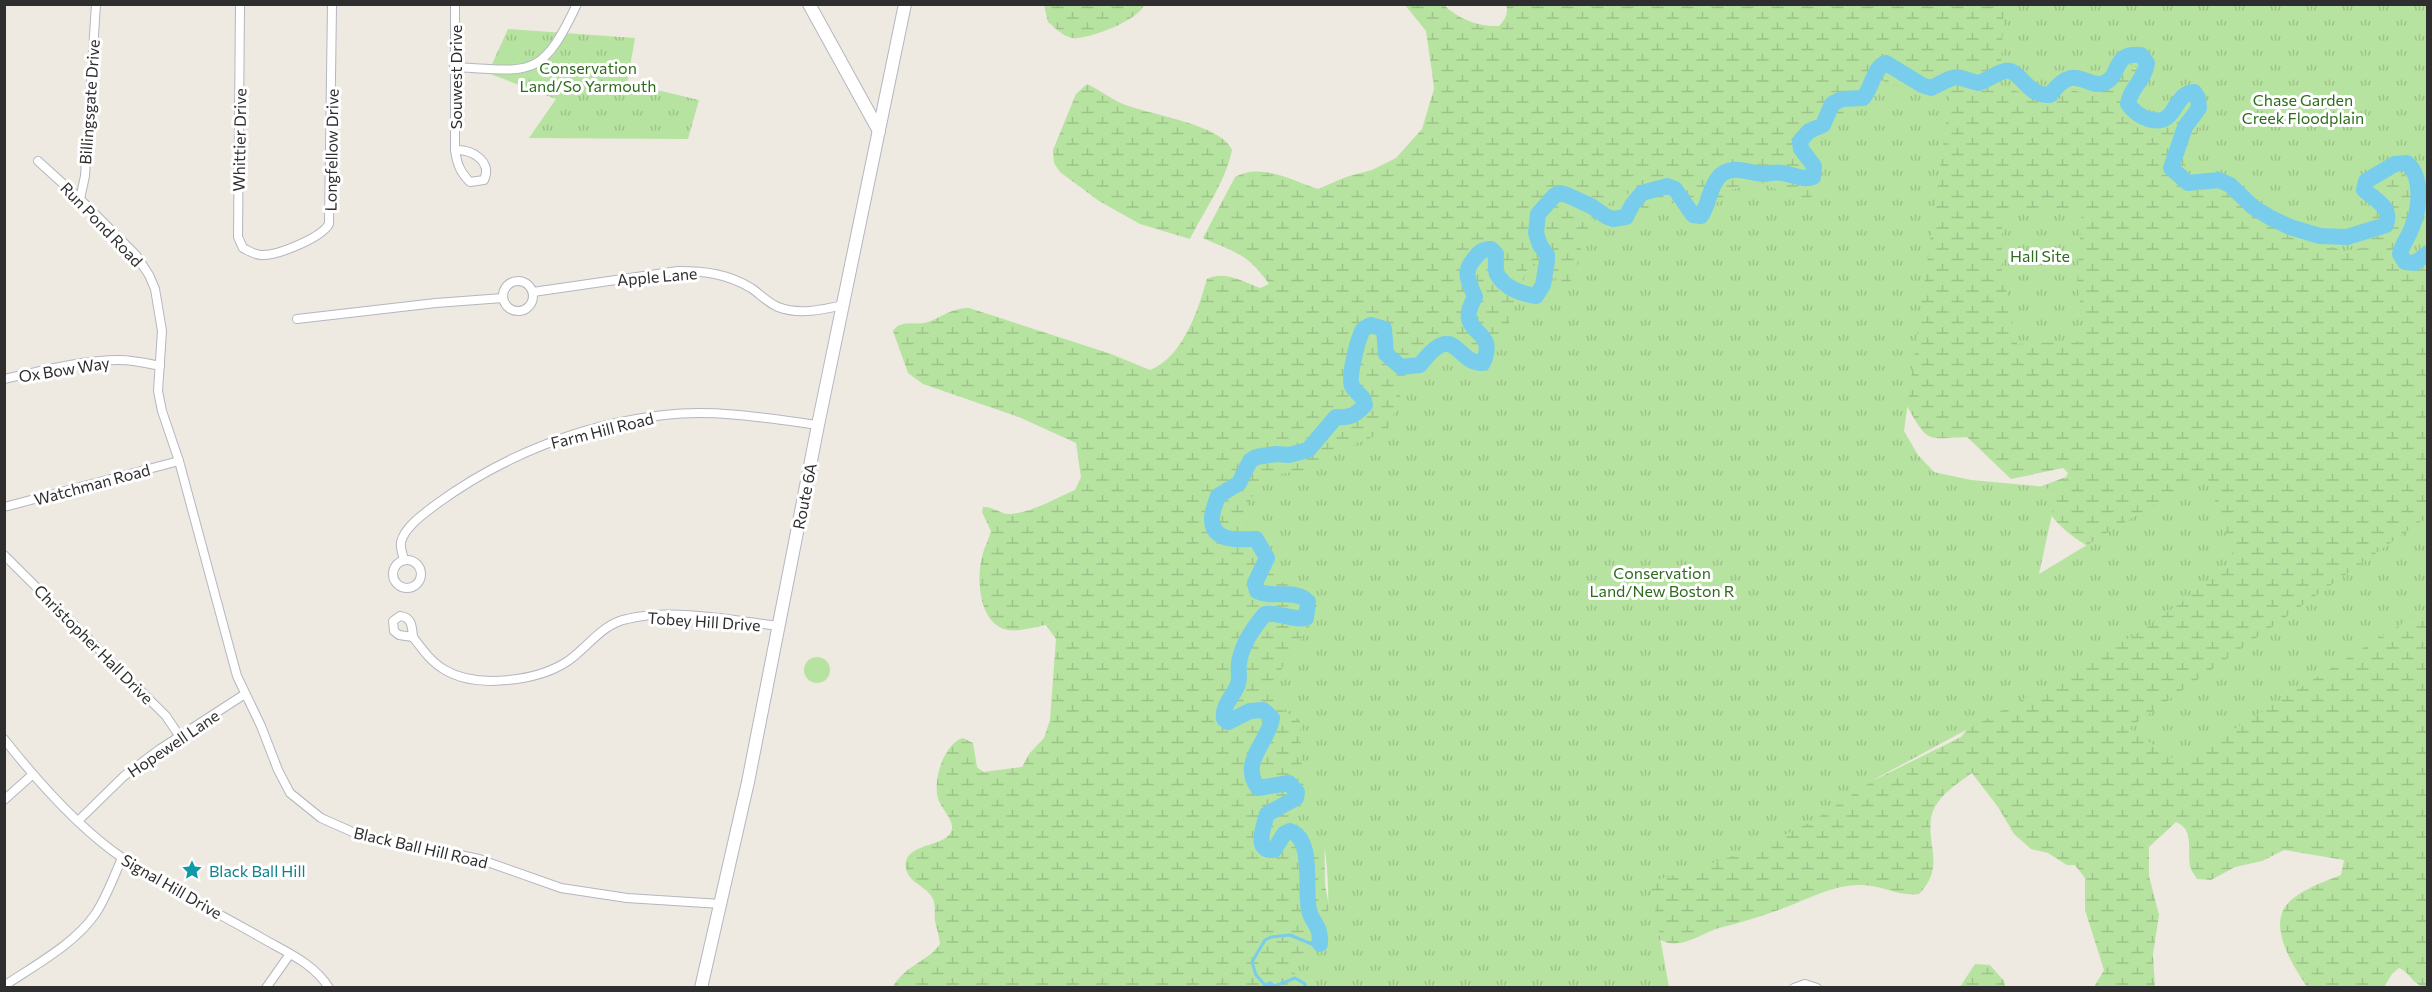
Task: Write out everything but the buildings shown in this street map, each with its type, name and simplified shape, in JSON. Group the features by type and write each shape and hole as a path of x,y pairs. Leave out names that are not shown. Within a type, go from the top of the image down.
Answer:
{"main road":[{"path":"808,4 879,131"},
{"name":"Route 6A","path":"701,987 748,782 818,425 905,4"}],"street":[{"name":"Billingsgate Drive","path":"80,199 85,176 96,4"},
{"name":"Whittier Drive","path":"240,4 238,237 246,250 267,255"},
{"name":"Longfellow Drive","path":"267,255 322,234 329,224 332,4"},
{"name":"Souwest Drive","path":"455,4 455,150"},
{"path":"454,67 522,70 533,66 548,56 577,4"},
{"name":"Run Pond Road","path":"38,161 136,255 149,275 161,314 160,366"},
{"name":"Apple Lane","path":"503,298 505,288 513,282 523,281 533,292 678,271 698,271 734,279 779,308 819,310 843,304"},
{"path":"297,319 436,303 503,298 512,309 522,310 530,305 533,292"},
{"name":"Ox Bow Way","path":"4,379 106,360 132,361 160,366"},
{"name":"Black Ball Hill Road","path":"160,366 159,398 179,461 237,676 290,793 312,812 342,829 371,838 479,859 561,888 645,900 721,904"},
{"name":"Farm Hill Road","path":"404,560 401,543 403,537 414,523 431,509 477,478 515,457 575,434 621,422 676,414 712,413 818,425"},
{"name":"Watchman Road","path":"4,507 179,461"},
{"name":"Christopher Hall Drive","path":"4,555 166,716 180,737"},
{"name":"Tobey Hill Drive","path":"413,637 427,655 451,673 471,679 505,680 551,670 579,652 609,626 624,619 671,615 778,626"},
{"name":"Hopewell Lane","path":"78,821 124,776 160,749 246,694"},
{"name":"Signal Hill Drive","path":"4,739 32,775 78,821 122,858 290,954 318,972 329,987"},
{"path":"4,800 32,775"},
{"path":"4,986 52,953 88,923 101,903 122,858"},
{"path":"266,987 290,954"},
{"path":"1794,987 1805,984 1817,987"}],"green space":[{"path":"1044,4 1144,5 1133,17 1123,23 1089,36 1072,38 1062,34 1048,22"},
{"path":"1506,4 2427,5 2427,987 2419,985 2399,968 2384,987 2307,987 2283,942 2280,929 2281,917 2285,906 2300,893 2341,875 2344,860 2284,850 2262,861 2235,867 2211,880 2197,879 2190,866 2188,835 2186,830 2176,822 2149,847 2149,876 2159,915 2153,954 2155,987 2094,987 2104,970 2085,910 2085,878 2075,865 2067,865 2048,853 2031,849 2014,834 1998,807 1972,773 1947,792 1933,810 1930,828 1933,866 1927,884 1919,894 1904,894 1867,885 1841,887 1719,928 1682,943 1666,943 1659,939 1642,878 1858,788 1961,737 2100,554 2061,526 2042,499 2039,487 2066,477 2068,473 2063,468 2011,479 1967,437 1935,438 1924,433 1907,406 1324,818 1325,885 1335,938 1588,988 892,988 910,968 940,944 933,899 910,877 906,868 907,859 912,853 945,838 950,833 952,826 940,804 937,793 938,774 945,755 956,741 963,738 973,743 977,767 983,772 1022,767 1029,754 1044,738 1050,720 1056,639 1046,625 1009,630 995,624 989,617 984,607 980,585 981,562 991,531 982,512 983,507 1007,514 1028,511 1075,490 1081,477 1076,443 1019,417 923,384 908,373 893,331 899,325 924,323 962,308 969,308 1111,354 1150,370 1162,364 1172,355 1188,331 1207,279 1227,276 1260,288 1269,284 1254,266 1240,255 1203,238 1235,177 1255,171 1266,172 1318,189 1346,177 1372,170 1396,158 1422,129 1434,89 1426,31 1405,5 1444,5 1469,21 1499,26 1506,16"},
{"name":"Chase Garden Creek Floodplain","path":"2004,5 2427,5 2427,261 2414,262 2403,253 2411,225 2414,185 2410,179 2399,172 2391,170 2382,174 2371,196 2373,226 2369,242 2362,248 2344,251 2297,235 2270,209 2253,198 2204,187 2186,176 2185,161 2200,127 2201,106 2185,103 2169,125 2162,128 2149,123 2140,101 2144,74 2135,66 2126,64 2094,96 2069,89 2052,107 2026,94 2000,86"},
{"name":"Conservation Land/So Yarmouth","path":"508,29 635,38 627,83 699,100 688,139 529,138 556,99 488,73"},
{"name":"Conservation Land/New Boston R","path":"1881,80 1915,90 1931,91 1951,88 1904,431 1918,455 1934,472 1971,480 2037,486 2057,491 2039,574 2206,473 2235,562 2146,628 2018,702 1877,778 1813,821 1766,844 1702,867 1650,882 1669,987 1303,987 1296,978 1293,967 1316,950 1325,937 1328,899 1326,859 1325,851 1304,839 1295,820 1309,786 1301,762 1300,720 1278,708 1274,690 1284,663 1318,614 1315,595 1281,582 1275,566 1253,537 1243,513 1250,500 1257,490 1271,478 1290,472 1317,471 1334,454 1377,435 1389,427 1412,351 1453,343 1497,352 1507,330 1520,285 1531,263 1542,267 1567,287 1574,274 1583,239 1589,226 1602,209 1625,190 1638,206 1644,209 1657,209 1683,200 1690,223 1698,225 1703,222 1708,211 1730,190 1762,183 1787,194 1809,199 1816,192 1816,144 1872,94"},
{"path":"1087,84 1123,104 1183,121 1214,133 1232,150 1220,185 1190,239 1140,224 1099,201 1060,172 1054,163 1053,150 1076,94"},
{"name":"Hall Site","path":"2082,208 2077,285 2087,341 2017,344 2002,271 2002,210"},
{"path":"2427,517 2427,608 2180,763 2129,728"},
{"path":"817,657 827,660 830,670 827,680 817,683 807,680 804,670 807,660"},
{"path":"1975,964 1990,965 2004,981 2005,987 1960,987"}],"waterway":[{"path":"1320,944 1318,928 1309,910 1306,854 1303,844 1298,836 1290,831 1284,834 1274,850 1268,850 1262,843 1262,831 1267,814 1296,798 1297,792 1289,783 1258,788 1253,778 1253,760 1270,727 1272,718 1263,710 1250,711 1228,722 1224,719 1226,704 1238,684 1242,650 1256,625 1265,614 1306,618 1308,602 1291,594 1270,594 1257,591 1255,583 1267,558 1256,539 1235,539 1222,536 1214,527 1212,514 1218,496 1239,483 1250,461 1256,457 1289,455 1308,450 1336,417 1352,415 1365,405 1351,382 1359,338 1364,328 1371,325 1384,329 1386,354 1401,367 1420,365 1432,351 1441,345 1448,344 1466,357 1483,363 1487,351 1486,342 1469,319 1469,310 1475,297 1467,273 1470,264 1479,253 1491,249 1496,254 1497,274 1500,279 1519,292 1536,296 1543,285 1547,261 1547,255 1536,233 1538,214 1554,196 1560,193 1567,195 1613,219 1626,217 1642,193 1667,186 1675,189 1693,215 1701,216 1715,182 1728,171 1739,170 1763,174 1779,172 1802,178 1813,177 1814,166 1801,149 1800,141 1809,131 1823,125 1832,104 1842,99 1863,98 1878,69 1886,63 1931,88 1958,77 1978,83 2002,72 2010,71 2035,92 2050,95 2067,79 2080,78 2092,83 2104,83 2110,80 2125,57 2141,55 2147,63 2146,69 2129,98 2128,104 2142,117 2165,119 2187,94 2194,92 2198,98 2199,108 2185,127 2171,168 2188,183 2219,180 2230,185 2253,207 2290,227 2320,236 2347,237 2386,225 2387,213 2378,201 2364,190 2366,181 2395,164 2407,163 2416,176 2418,202 2411,231 2400,254 2405,262 2415,263 2428,253"},
{"path":"1305,988 1305,984 1295,978 1275,986 1264,984 1256,975 1252,962 1265,940 1271,937 1290,935 1314,945 1320,944"}],"place":[{"name":"Black Ball Hill","path":"192,870"}]}
